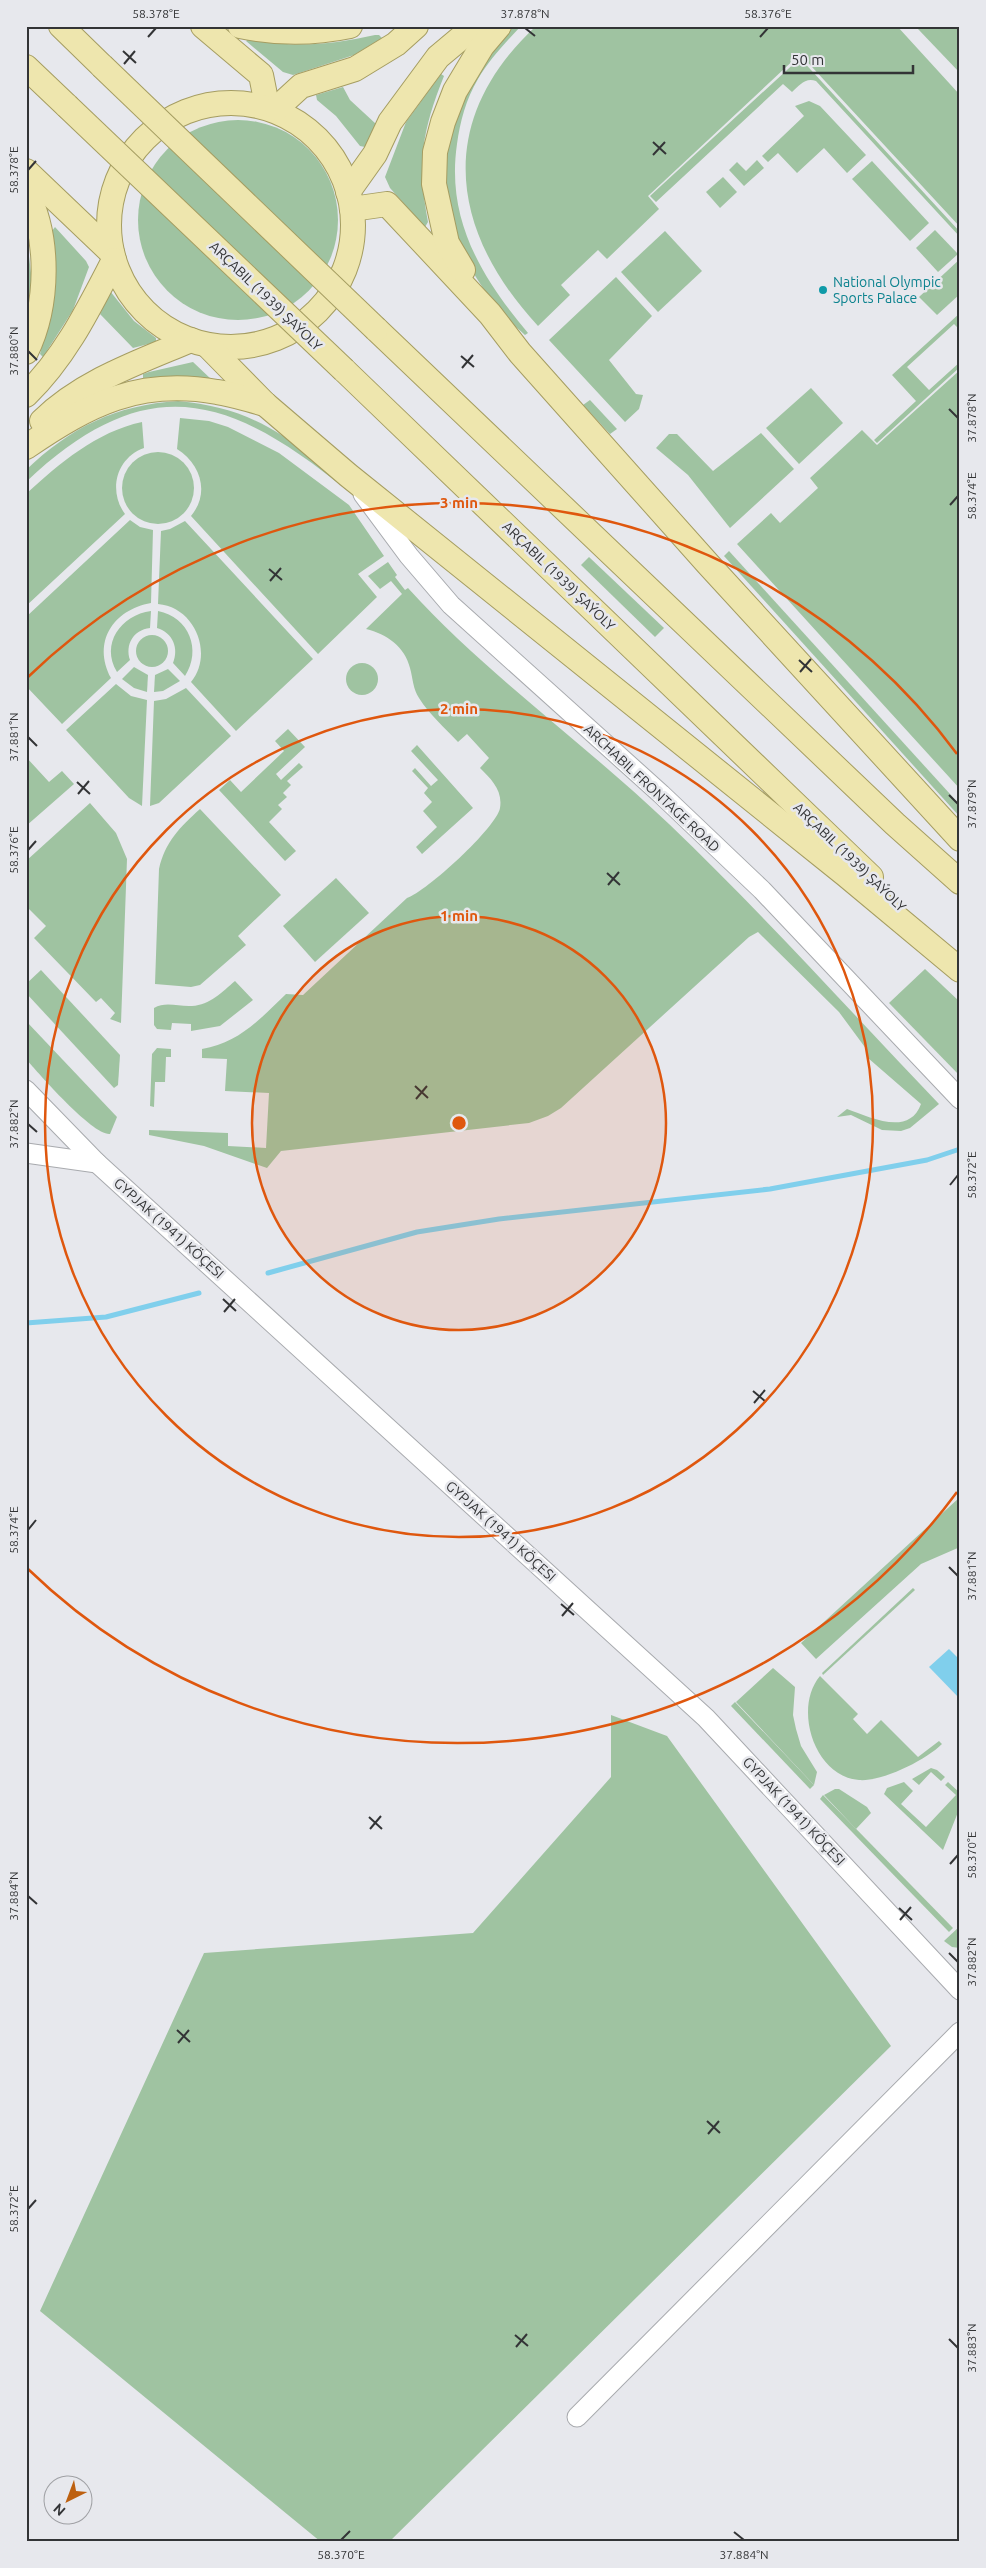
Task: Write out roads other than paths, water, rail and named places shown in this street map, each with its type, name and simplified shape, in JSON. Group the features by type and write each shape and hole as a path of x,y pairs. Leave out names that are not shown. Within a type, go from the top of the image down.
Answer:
{"main road":[{"path":"61,26 895,824 960,882"},
{"path":"203,26 261,75 272,106"},
{"path":"240,26 269,32 303,34 350,26"},
{"path":"272,106 301,86 355,69 396,44 416,26"},
{"path":"350,201 390,122 433,64 475,26"},
{"path":"490,314 447,244 434,184 435,152 443,122 455,91 482,46 499,26"},
{"name":"ARÇABIL (1939) ŞAÝOLY","path":"26,67 960,962"},
{"path":"26,171 113,257 135,300 160,324 199,342 236,347 264,342 291,331 314,314 333,292 346,266 352,238 350,201 337,166 320,142 272,106 222,103 192,109 165,122 142,141 124,165 113,193 109,223 113,257 74,337 55,365 26,394"},
{"path":"26,191 34,206 42,252 43,275 37,319 26,352"},
{"path":"350,201 387,204 490,314 520,353 695,550 960,838"},
{"path":"199,342 265,404 348,475 846,874 960,970"},
{"path":"26,437 48,415 80,392 118,371 199,342"},
{"path":"26,447 63,422 110,398 153,389 179,387 218,392 265,404"}],"street":[{"name":"ARCHABIL FRONTAGE ROAD","path":"348,475 409,556 451,605 660,794 762,890 957,1096"},
{"name":"GYPJAK (1941) KÖÇESI","path":"27,1096 97,1163 706,1718 958,1983"},
{"path":"26,1153 97,1163"},
{"path":"578,2417 960,2032"}],"water":[{"path":"949,1649 960,1660 960,1699 929,1667"}],"waterway":[{"path":"268,1273 417,1232 499,1219 770,1189 927,1160 960,1149"},
{"path":"26,1323 106,1317 199,1293"}],"place":[{"name":"National Olympic Sports Palace","path":"823,290"}]}
